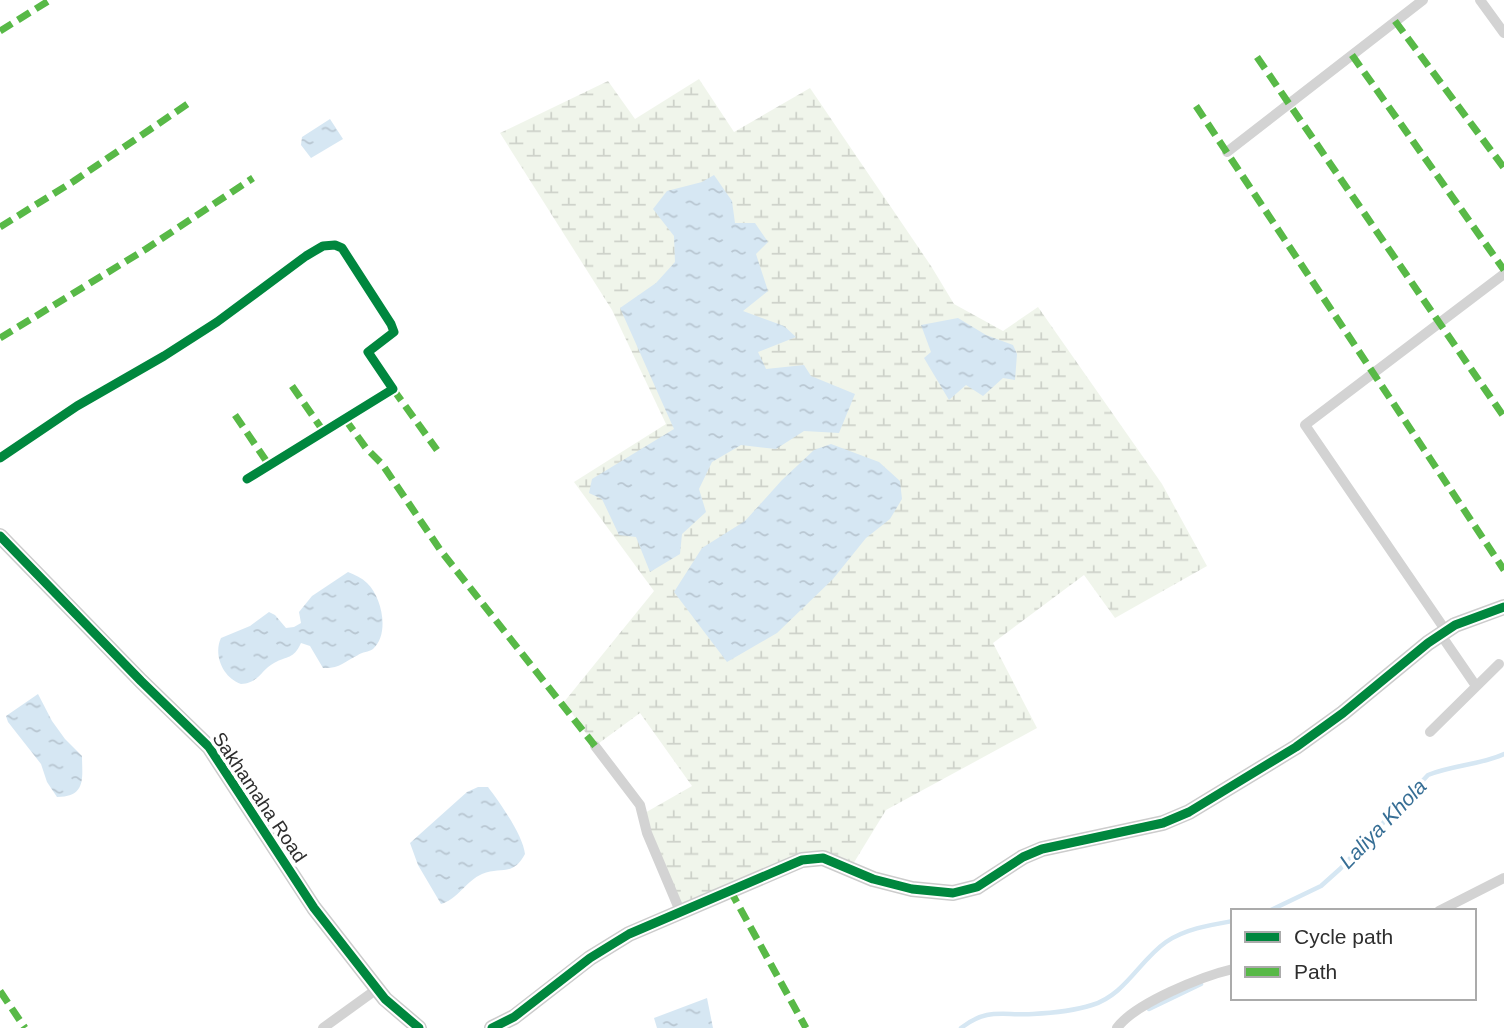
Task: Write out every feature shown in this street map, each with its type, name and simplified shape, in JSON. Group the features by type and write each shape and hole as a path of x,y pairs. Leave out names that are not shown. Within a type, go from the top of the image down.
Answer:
{"street":[{"path":"1227,152 1423,0"},
{"path":"1480,0 1504,33"},
{"path":"0,458 77,406 217,322 306,256 323,246 335,245 342,248 391,324 394,332 368,352 393,389 247,479"},
{"path":"1476,686 1305,425 1504,274"},
{"name":"Sakhamaha Road","path":"0,536 209,747 314,908 377,989 419,1028"},
{"path":"492,1028 517,1022 603,948 680,911 802,860 832,860 873,879 912,889 963,892 977,887 1023,857 1042,849 1163,823 1189,812 1296,747 1455,625 1504,607"},
{"path":"1430,732 1499,664"},
{"path":"596,746 640,805 647,833 680,911"},
{"path":"1443,909 1504,878"},
{"path":"1117,1028 1146,1004 1210,975 1231,970"},
{"path":"323,1028 377,989"}],"green space":[{"path":"699,79 734,132 810,88 954,304 1003,331 1038,307 1162,484 1207,566 1115,618 1084,575 993,643 1037,728 886,810 850,869 823,858 680,911 643,814 692,786 640,713 595,746 564,702 654,591 574,482 666,424 612,310 500,133 608,81 635,119"}],"water":[{"path":"330,119 343,139 311,158 301,145 302,137"},
{"path":"714,175 732,201 735,223 755,223 768,242 756,254 768,291 743,311 784,326 796,337 758,352 766,369 804,365 811,376 855,394 839,433 804,431 776,449 741,445 712,462 699,489 706,512 682,534 680,554 650,572 636,537 619,535 602,499 589,493 592,479 674,429 620,308 656,283 675,262 674,236 653,209 667,191 702,182"},
{"path":"958,318 986,335 1013,345 1017,354 1015,380 1003,378 983,396 966,385 949,400 924,358 931,352 921,325"},
{"path":"831,444 879,462 900,481 902,499 890,519 866,538 833,579 777,633 727,662 674,592 702,548 745,521 814,450"},
{"path":"348,572 367,583 380,606 383,625 373,649 337,666 323,668 310,646 301,643 293,655 270,666 252,681 241,684 229,677 219,658 221,638 250,626 269,612 286,628 294,627 301,623 299,612 312,596"},
{"path":"38,694 52,721 82,756 81,784 74,794 57,797 47,782 41,764 8,722 6,716"},
{"path":"478,787 488,787 499,802 516,829 525,854 516,866 482,874 441,904 418,865 410,843 467,792"},
{"path":"707,998 713,1028 657,1028 654,1018"}],"waterway":[{"name":"Laliya Khola","path":"1273,909 1321,886 1428,775 1504,754"},
{"name":"Laliya Khola","path":"961,1028 979,1017 988,1015 1048,1013 1092,1005 1114,994 1166,942 1198,928 1231,921"},
{"path":"1149,1009 1201,984"}],"marked path":[{"path":"0,31 50,0"},
{"path":"1395,21 1504,168"},
{"path":"1352,55 1504,270"},
{"path":"1257,57 1504,417"},
{"path":"0,227 74,181 189,103"},
{"path":"1196,106 1504,570"},
{"path":"0,338 146,249 253,178"},
{"path":"292,386 324,432"},
{"path":"393,389 437,450"},
{"path":"235,415 269,465"},
{"path":"345,419 366,448 382,464 441,551 595,746"},
{"path":"730,890 806,1028"},
{"path":"0,991 25,1028"}],"cycle path":[{"path":"0,458 77,406 217,322 306,256 323,246 335,245 342,248 391,324 394,332 368,352 393,389 247,479"},
{"path":"0,536 209,747 314,908 385,999 419,1028"},
{"path":"492,1028 514,1017 590,958 629,934 802,860 823,858 873,879 912,889 953,893 977,887 1023,857 1042,849 1163,823 1189,812 1296,747 1343,713 1428,643 1455,625 1504,607"}]}
